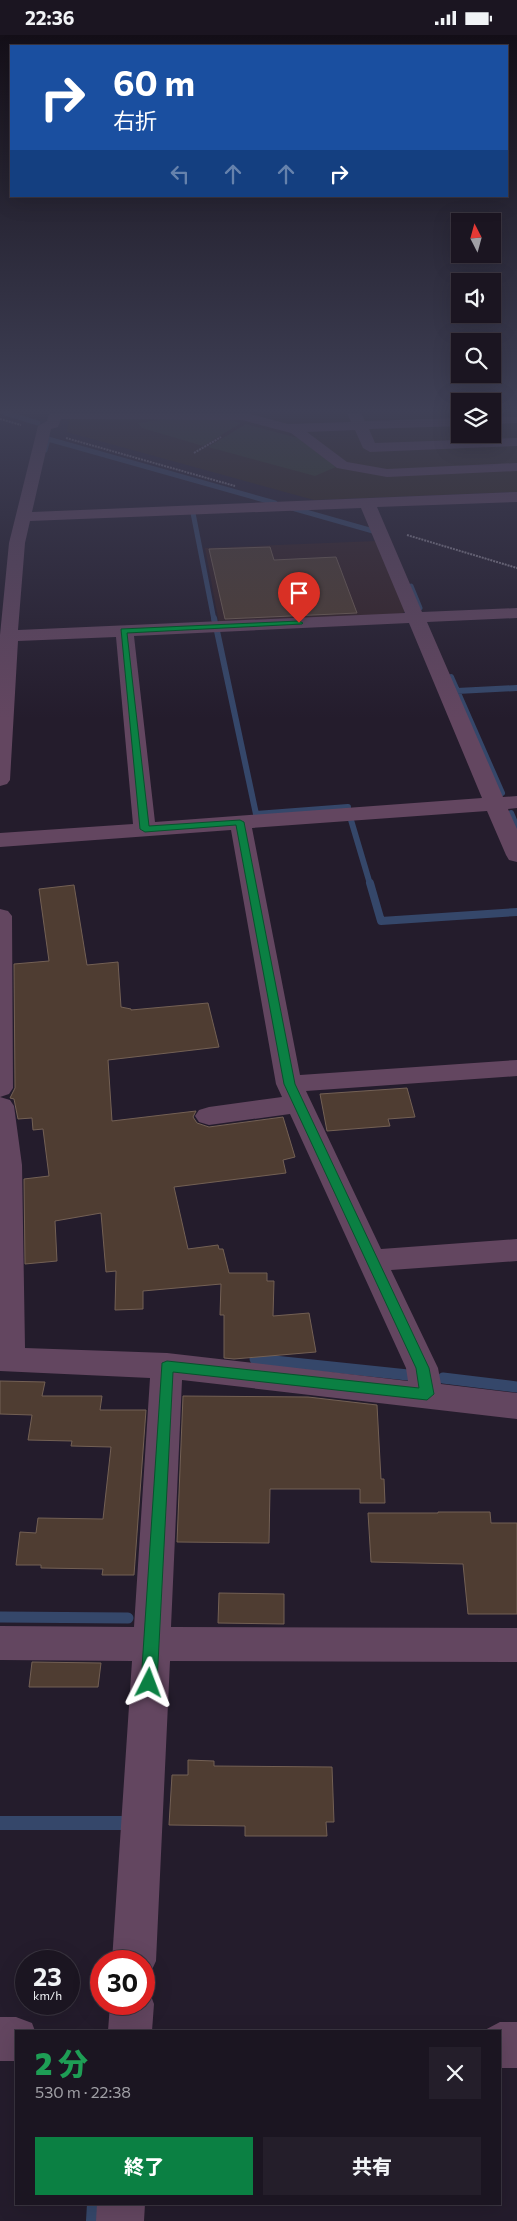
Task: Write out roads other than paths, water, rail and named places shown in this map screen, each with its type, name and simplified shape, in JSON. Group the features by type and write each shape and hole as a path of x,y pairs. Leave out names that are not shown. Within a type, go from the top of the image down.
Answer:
{"street":[{"path":"0,780 3,658 9,636 7,583 17,515"},
{"path":"372,515 517,855"},
{"path":"9,636 517,613"},
{"path":"124,631 145,829"},
{"path":"0,840 517,802"},
{"path":"240,822 294,1094 422,1368 427,1394"},
{"path":"0,916 0,1088"},
{"path":"209,1116 294,1094 517,1068"},
{"path":"0,1106 8,1165 4,1359 167,1366 427,1394 517,1406"},
{"path":"372,1261 517,1250"},
{"path":"135,1950 167,1366"},
{"path":"0,1643 517,1645"},
{"path":"130,2030 131,2015"},
{"path":"0,2039 15,2039"},
{"path":"501,2045 517,2045"},
{"path":"120,2221 121,2205"}],"waterway":[{"path":"193,515 214,620"},
{"path":"317,515 373,531"},
{"path":"411,586 420,608"},
{"path":"214,618 215,623"},
{"path":"217,631 256,814 348,807"},
{"path":"451,677 457,691"},
{"path":"457,691 517,688"},
{"path":"457,691 502,793"},
{"path":"511,813 517,827"},
{"path":"351,820 370,884"},
{"path":"370,883 381,921 517,912"},
{"path":"255,1359 408,1375"},
{"path":"443,1378 517,1387"},
{"path":"0,1617 128,1618"},
{"path":"0,1823 124,1823"},
{"path":"93,2221 94,2205"}]}
